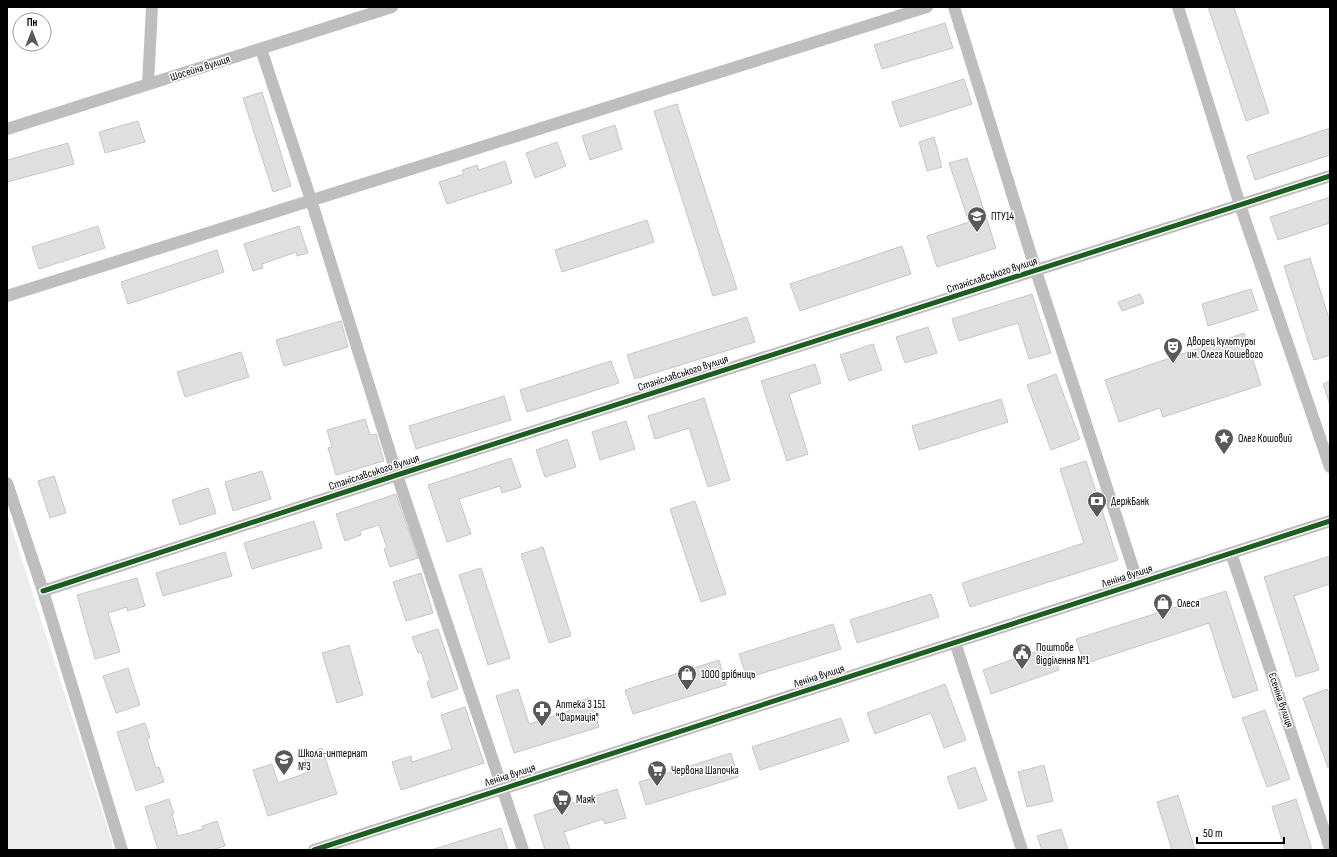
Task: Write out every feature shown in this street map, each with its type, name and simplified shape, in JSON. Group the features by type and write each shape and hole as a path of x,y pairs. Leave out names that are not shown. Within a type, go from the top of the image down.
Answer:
{"street":[{"path":"148,84 152,7"},
{"name":"Шосейна вулиця","path":"7,129 261,48 377,9 392,7"},
{"path":"7,296 927,7"},
{"path":"954,7 1036,271 1138,583"},
{"path":"1178,7 1240,205 1330,467"},
{"path":"261,48 397,475 523,850"},
{"name":"Станіславського вулиця","path":"43,591 397,475 1330,176"},
{"path":"7,483 43,591 122,850"},
{"name":"Леніна вулиця","path":"314,850 1330,521"},
{"name":"Єсеніна вулиця","path":"1231,553 1330,848"},
{"path":"955,642 1022,850"}],"shaded area":[{"path":"7,513 112,842 112,850 7,850"}],"building":[{"path":"1208,7 1234,7 1269,113 1246,121"},
{"path":"945,23 953,48 882,69 874,45"},
{"path":"964,79 972,104 900,127 892,102"},
{"path":"262,92 291,186 273,192 243,98"},
{"path":"677,104 737,289 713,296 654,111"},
{"path":"138,121 145,142 105,153 99,132"},
{"path":"615,125 622,149 590,160 582,136"},
{"path":"1330,128 1330,155 1255,180 1247,156"},
{"path":"934,137 942,167 927,171 919,142"},
{"path":"557,142 566,166 535,178 526,153"},
{"path":"68,143 74,164 7,182 7,160"},
{"path":"967,158 996,248 937,267 927,236 969,222 949,163"},
{"path":"505,161 512,183 447,204 439,182 464,174 462,170 477,165 479,170"},
{"path":"1330,197 1330,223 1278,240 1270,217"},
{"path":"647,220 654,242 562,272 555,250"},
{"path":"98,226 105,248 39,269 32,247"},
{"path":"299,226 308,253 297,256 296,252 262,264 263,268 253,271 244,244"},
{"path":"902,246 911,274 800,311 790,284"},
{"path":"217,250 224,272 128,304 121,282"},
{"path":"1310,258 1330,322 1330,355 1314,360 1284,266"},
{"path":"1251,289 1258,310 1208,326 1202,304"},
{"path":"1032,294 1051,353 1029,359 1018,323 959,341 952,319"},
{"path":"1140,294 1144,303 1122,311 1118,302"},
{"path":"747,317 755,342 635,379 627,355"},
{"path":"341,321 348,347 284,366 276,340"},
{"path":"928,327 937,353 905,363 896,337"},
{"path":"1244,333 1261,385 1163,417 1160,408 1119,422 1105,380"},
{"path":"873,344 882,370 849,381 840,355"},
{"path":"241,352 249,377 185,397 177,372"},
{"path":"611,361 619,383 527,412 520,390"},
{"path":"815,364 821,383 789,394 808,454 787,461 761,381"},
{"path":"1056,374 1080,439 1051,450 1027,385"},
{"path":"1330,381 1330,405 1323,384"},
{"path":"504,396 511,420 416,449 409,426"},
{"path":"704,398 730,480 708,487 689,428 655,439 648,416"},
{"path":"1001,399 1008,422 919,450 912,426"},
{"path":"365,419 370,435 376,434 384,461 336,475 328,448 332,447 327,430"},
{"path":"626,421 635,449 600,460 592,432"},
{"path":"567,439 576,467 545,477 536,450"},
{"path":"511,458 521,487 502,493 500,486 459,499 471,534 447,542 428,485"},
{"path":"1086,461 1118,560 970,607 962,583 1084,543 1060,469"},
{"path":"262,471 271,499 233,511 225,482"},
{"path":"54,476 66,513 50,518 38,481"},
{"path":"208,488 216,513 180,525 172,500"},
{"path":"396,494 418,558 390,567 384,549 387,548 379,525 360,531 361,535 345,541 336,514"},
{"path":"695,501 726,594 701,602 670,509"},
{"path":"314,521 322,548 252,569 244,543"},
{"path":"543,547 571,636 549,643 521,554"},
{"path":"225,552 232,576 163,596 156,573"},
{"path":"1330,556 1330,584 1294,596 1319,670 1296,677 1264,577"},
{"path":"481,568 510,658 488,665 459,575"},
{"path":"421,573 433,613 406,621 393,582"},
{"path":"137,578 145,606 127,611 127,607 108,613 120,652 95,659 77,595"},
{"path":"1226,591 1258,690 1233,698 1209,623 1084,664 1076,639"},
{"path":"931,594 939,617 857,643 850,620"},
{"path":"833,624 841,649 747,678 739,654"},
{"path":"438,629 458,689 432,698 427,682 430,680 421,652 418,653 412,637"},
{"path":"349,645 363,695 337,703 322,653"},
{"path":"1051,646 1059,670 991,694 983,670"},
{"path":"719,660 726,685 633,714 625,690"},
{"path":"128,668 140,705 116,713 103,676"},
{"path":"945,684 966,740 944,748 931,713 875,734 867,713"},
{"path":"518,689 529,724 569,711 567,705 590,698 599,727 514,753 496,696"},
{"path":"1327,689 1330,696 1330,768 1328,768 1303,698"},
{"path":"465,707 484,763 401,790 392,762 411,756 412,762 452,749 441,715"},
{"path":"1265,710 1290,779 1267,787 1242,718"},
{"path":"841,718 849,741 760,770 752,747"},
{"path":"145,723 150,738 147,739 156,768 159,767 164,782 136,791 117,732"},
{"path":"322,748 337,794 268,816 253,770 272,764 278,783 309,772 303,754"},
{"path":"731,753 738,777 646,805 639,782"},
{"path":"1044,765 1053,801 1027,807 1018,772"},
{"path":"975,767 987,800 959,809 947,777"},
{"path":"617,789 626,818 605,824 603,819 564,832 570,850 545,850 534,815"},
{"path":"1178,795 1195,850 1172,850 1157,802"},
{"path":"169,799 174,814 172,814 178,836 203,829 202,826 217,821 225,846 211,850 158,850 145,807"},
{"path":"1296,799 1312,850 1285,850 1272,807"},
{"path":"501,828 508,850 431,850"},
{"path":"1061,829 1068,850 1042,850 1037,836"}],"cycle path":[{"path":"43,591 397,475 1330,176"},
{"path":"314,850 1330,521"}],"place":[{"name":"ПТУ14","path":"977,233"},
{"name":"Дворец культуры им. Олега Кошевого","path":"1173,364"},
{"name":"Олег Кошовий","path":"1224,455"},
{"name":"ДержБанк","path":"1097,518"},
{"name":"Олеся","path":"1163,620"},
{"name":"Поштове відділення №1","path":"1022,670"},
{"name":"1000 дрібниць","path":"687,691"},
{"name":"Аптека 3 151 \"Фармація\"","path":"542,727"},
{"name":"Школа-интернат №3","path":"284,776"},
{"name":"Червона Шапочка","path":"657,787"},
{"name":"Маяк","path":"562,816"}]}
